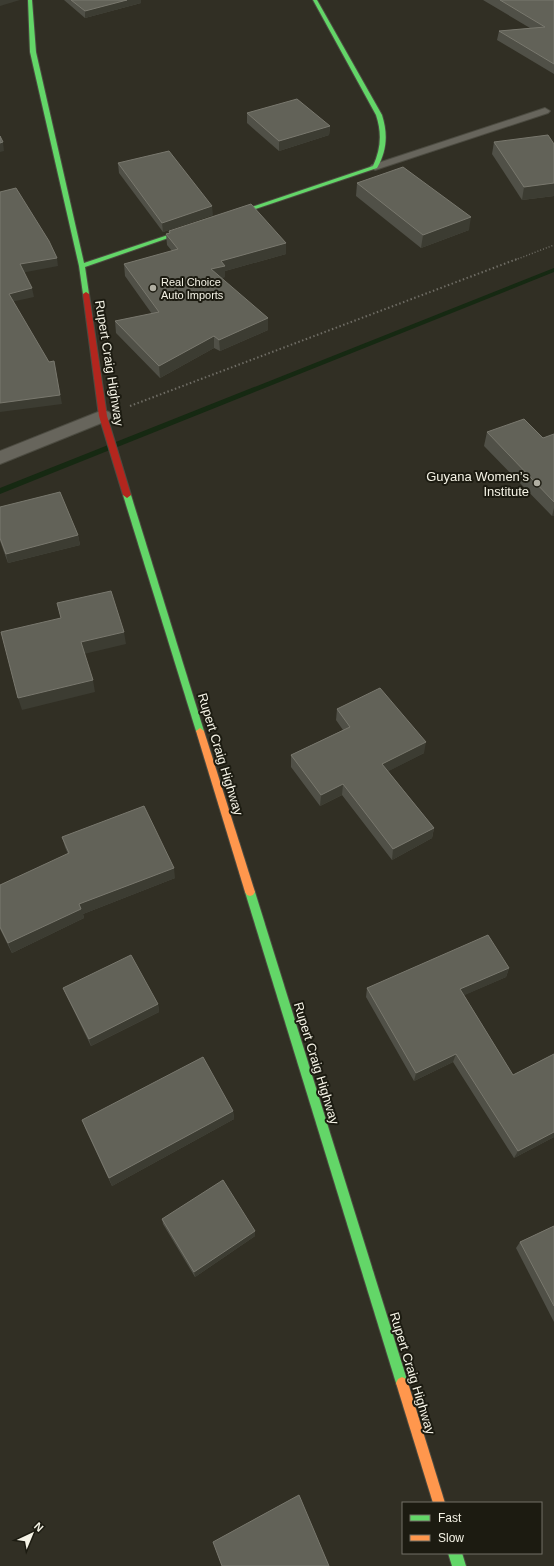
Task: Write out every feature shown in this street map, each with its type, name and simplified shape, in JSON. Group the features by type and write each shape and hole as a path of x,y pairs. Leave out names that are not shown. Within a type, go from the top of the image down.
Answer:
{"main road":[{"name":"Rupert Craig Highway","path":"30,0 33,52 82,266 103,416 440,1502"},
{"path":"217,220 375,167 383,153 384,130 379,115 315,0"},
{"path":"82,266 202,226"},
{"path":"455,1554 459,1566"}],"street":[{"path":"0,458 103,416"}],"lane":[{"path":"375,167 545,111"}],"path":[{"path":"103,416 554,244"}],"building":[{"path":"71,0 127,0 85,11"},
{"path":"500,0 554,0 554,64 499,31 545,27"},
{"path":"297,99 330,126 279,141 247,113"},
{"path":"548,135 554,144 554,183 524,187 494,142"},
{"path":"0,136 3,142 0,143"},
{"path":"169,151 212,206 162,223 118,163"},
{"path":"403,167 471,217 423,235 357,183"},
{"path":"16,188 49,241 57,258 20,264 32,288 9,294 49,362 54,361 60,395 0,403 0,192"},
{"path":"251,204 286,243 221,261 225,266 211,269 268,318 219,340 214,336 159,366 115,321 159,312 124,264 178,249 166,234 170,233 169,231"},
{"name":"Guyana Women’s Institute","path":"524,419 543,438 554,434 554,502 487,432"},
{"path":"60,492 78,535 6,554 0,538 0,507"},
{"path":"111,591 124,632 81,642 93,680 18,698 1,632 61,618 57,603"},
{"path":"380,688 426,742 382,764 434,828 393,849 343,784 321,795 291,755 350,727 337,709"},
{"path":"144,806 174,868 79,904 81,909 8,943 0,927 0,885 69,853 62,837"},
{"path":"488,935 509,968 460,989 513,1075 554,1054 554,1132 518,1151 456,1054 416,1073 367,988"},
{"path":"131,955 158,1004 89,1039 63,988"},
{"path":"203,1057 233,1111 109,1178 82,1120"},
{"path":"223,1180 255,1231 194,1272 162,1219"},
{"path":"554,1226 554,1306 520,1242"},
{"path":"299,1495 329,1566 222,1566 213,1542"}],"waterway":[{"path":"0,491 554,270"}],"traffic: fast":[{"path":"30,0 33,52 82,266 86,294"},
{"path":"227,217 375,167 381,154 383,148 383,129 379,115 315,0"},
{"path":"82,266 194,228"},
{"path":"127,495 200,731"},
{"path":"250,892 402,1383"},
{"path":"455,1554 459,1566"}],"traffic: slow":[{"path":"200,731 250,892"},
{"path":"402,1383 439,1502"}],"traffic: jam":[{"path":"86,294 103,416 127,495"}],"place":[{"name":"Real Choice Auto Imports","path":"153,288"},
{"name":"Guyana Women’s Institute","path":"537,483"}]}
